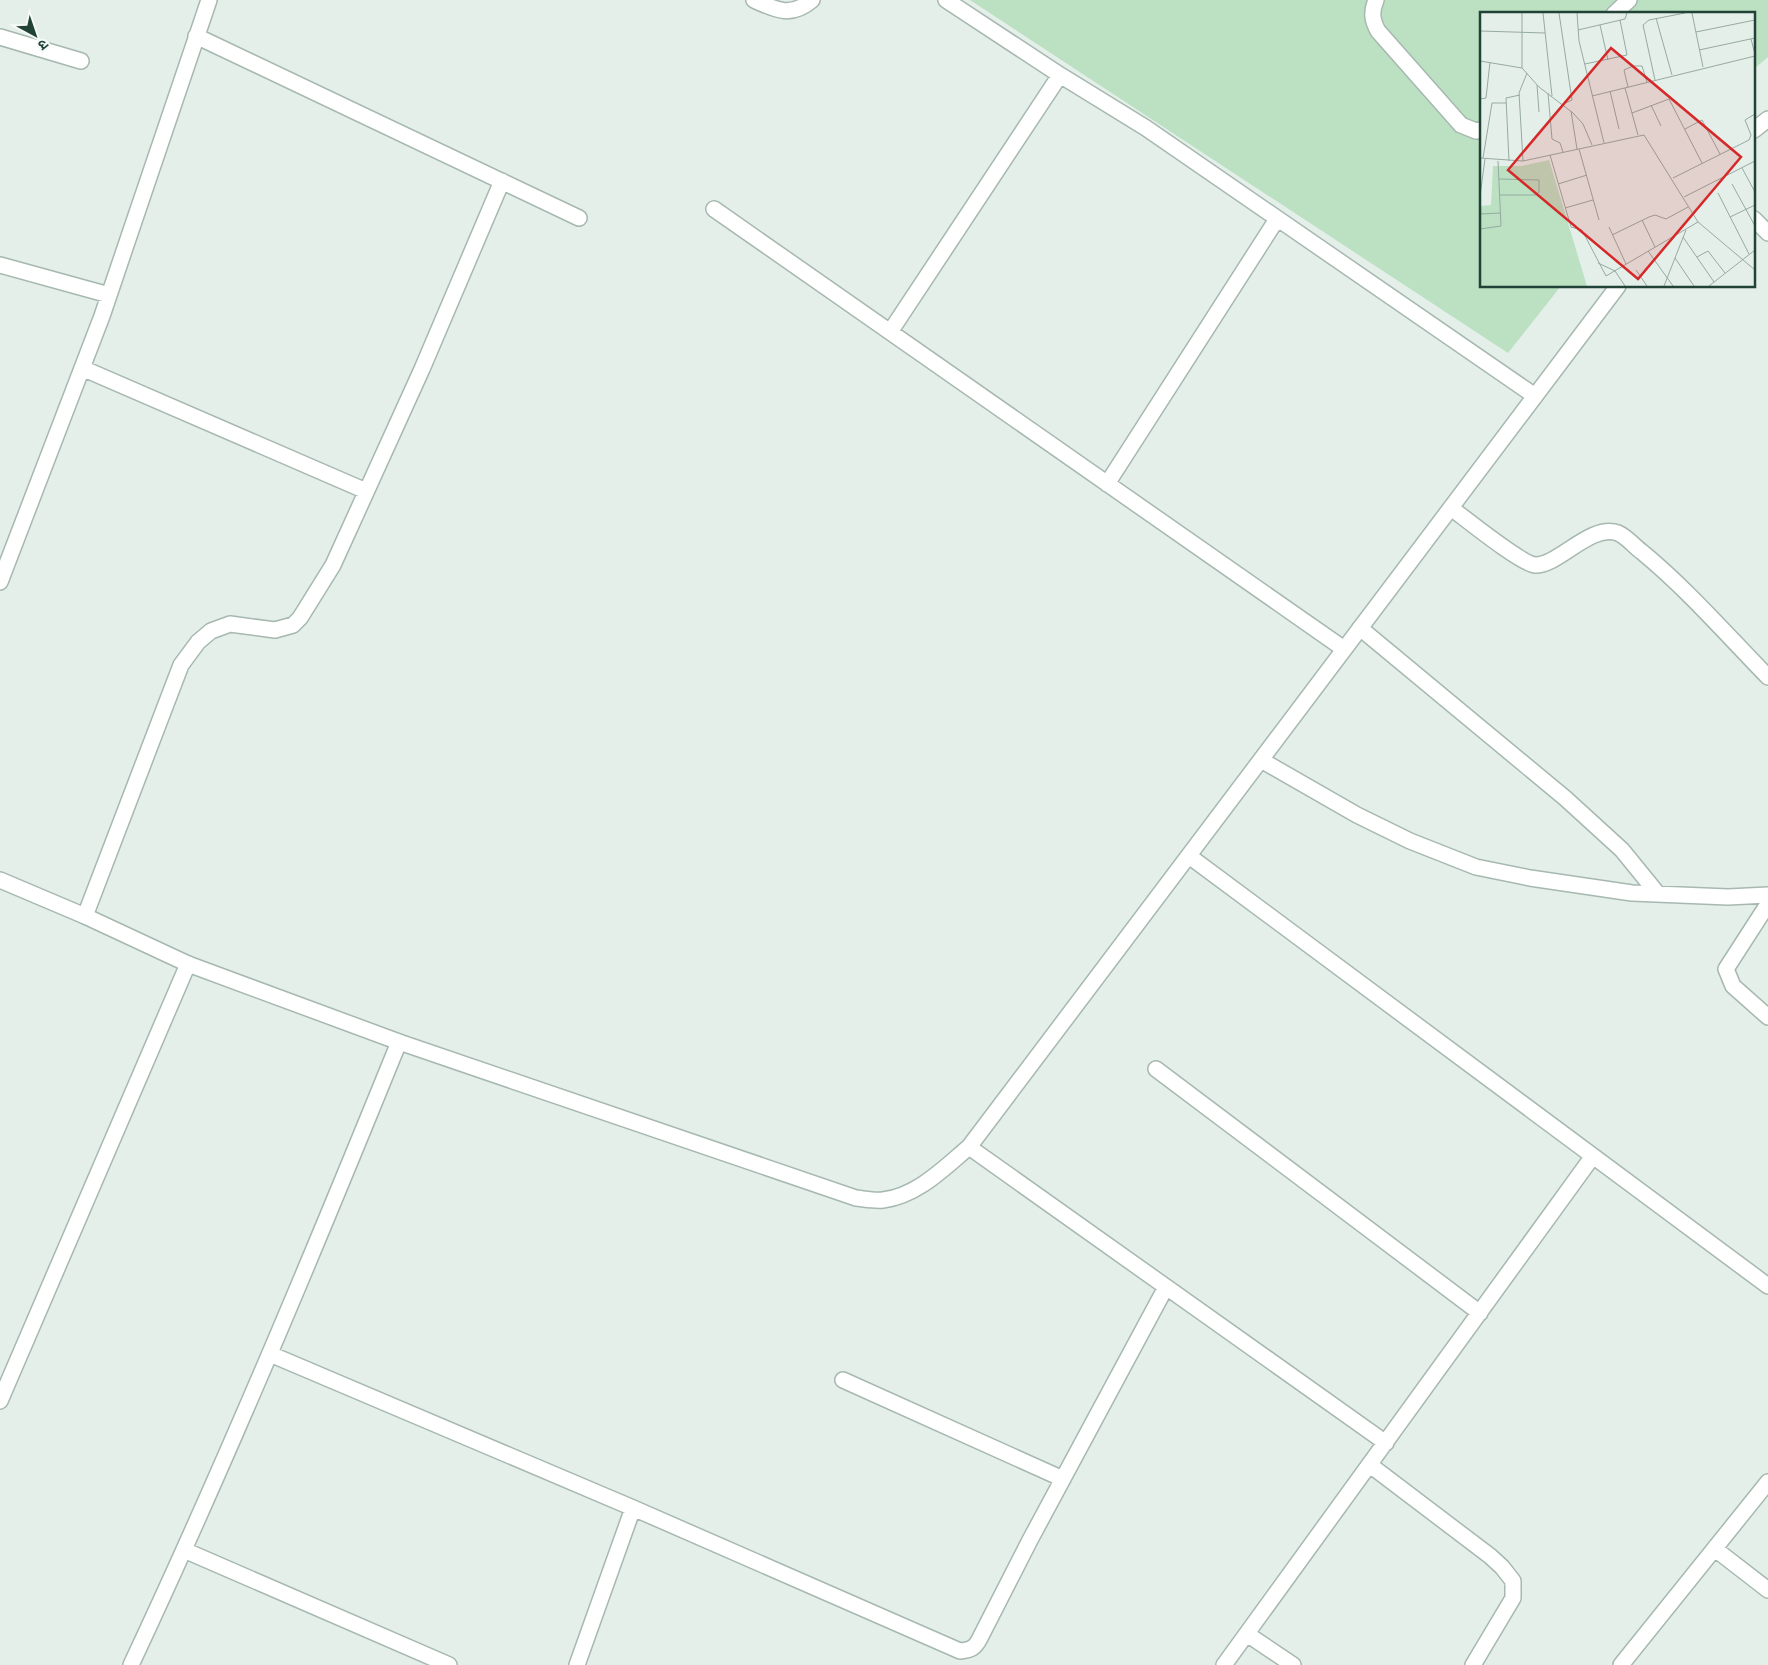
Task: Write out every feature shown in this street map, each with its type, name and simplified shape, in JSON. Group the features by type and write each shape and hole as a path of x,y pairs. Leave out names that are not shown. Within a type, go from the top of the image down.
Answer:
{"street":[{"path":"0,582 109,295 208,0"},
{"path":"754,0 777,11 792,10 806,5 812,0"},
{"path":"946,0 1060,76 1146,128 1535,396"},
{"path":"1376,0 1373,7 1372,20 1378,31 1460,125 1476,131 1480,130"},
{"path":"1616,12 1629,0"},
{"path":"0,36 81,61"},
{"path":"196,36 578,218"},
{"path":"890,332 1060,76"},
{"path":"1756,128 1768,119"},
{"path":"85,916 181,665 198,642 211,631 230,624 275,630 293,625 297,622 333,565 422,369 502,181"},
{"path":"714,209 1344,649"},
{"path":"1108,484 1277,218"},
{"path":"1756,221 1768,234"},
{"path":"0,265 109,295"},
{"path":"0,880 85,916 188,964 399,1042 856,1198 884,1200 913,1191 969,1147 1616,288"},
{"path":"82,368 366,491"},
{"path":"1450,508 1520,559 1536,565 1548,562 1569,548 1601,532 1617,533 1626,538 1662,568 1768,677"},
{"path":"1360,628 1565,798 1622,850 1657,894"},
{"path":"1261,760 1357,815 1410,840 1476,867 1539,880 1632,892 1728,897 1768,895"},
{"path":"1189,856 1768,1286"},
{"path":"1768,904 1726,969 1732,986 1768,1017"},
{"path":"0,1401 188,964"},
{"path":"131,1665 270,1354 399,1042"},
{"path":"1156,1069 1480,1313"},
{"path":"969,1147 1386,1443"},
{"path":"1224,1665 1593,1156"},
{"path":"270,1354 633,1508 960,1651 971,1650 976,1646 1030,1540 1166,1287"},
{"path":"844,1380 1063,1478"},
{"path":"1370,1465 1490,1556 1513,1581 1514,1598 1473,1665"},
{"path":"1621,1665 1768,1482"},
{"path":"577,1665 633,1508"},
{"path":"1715,1549 1768,1590"},
{"path":"184,1550 448,1665"},
{"path":"1247,1634 1293,1665"}],"green space":[{"path":"970,0 1768,0 1768,57 1756,67 1756,12 1480,12 1480,288 1559,288 1508,353"}]}
